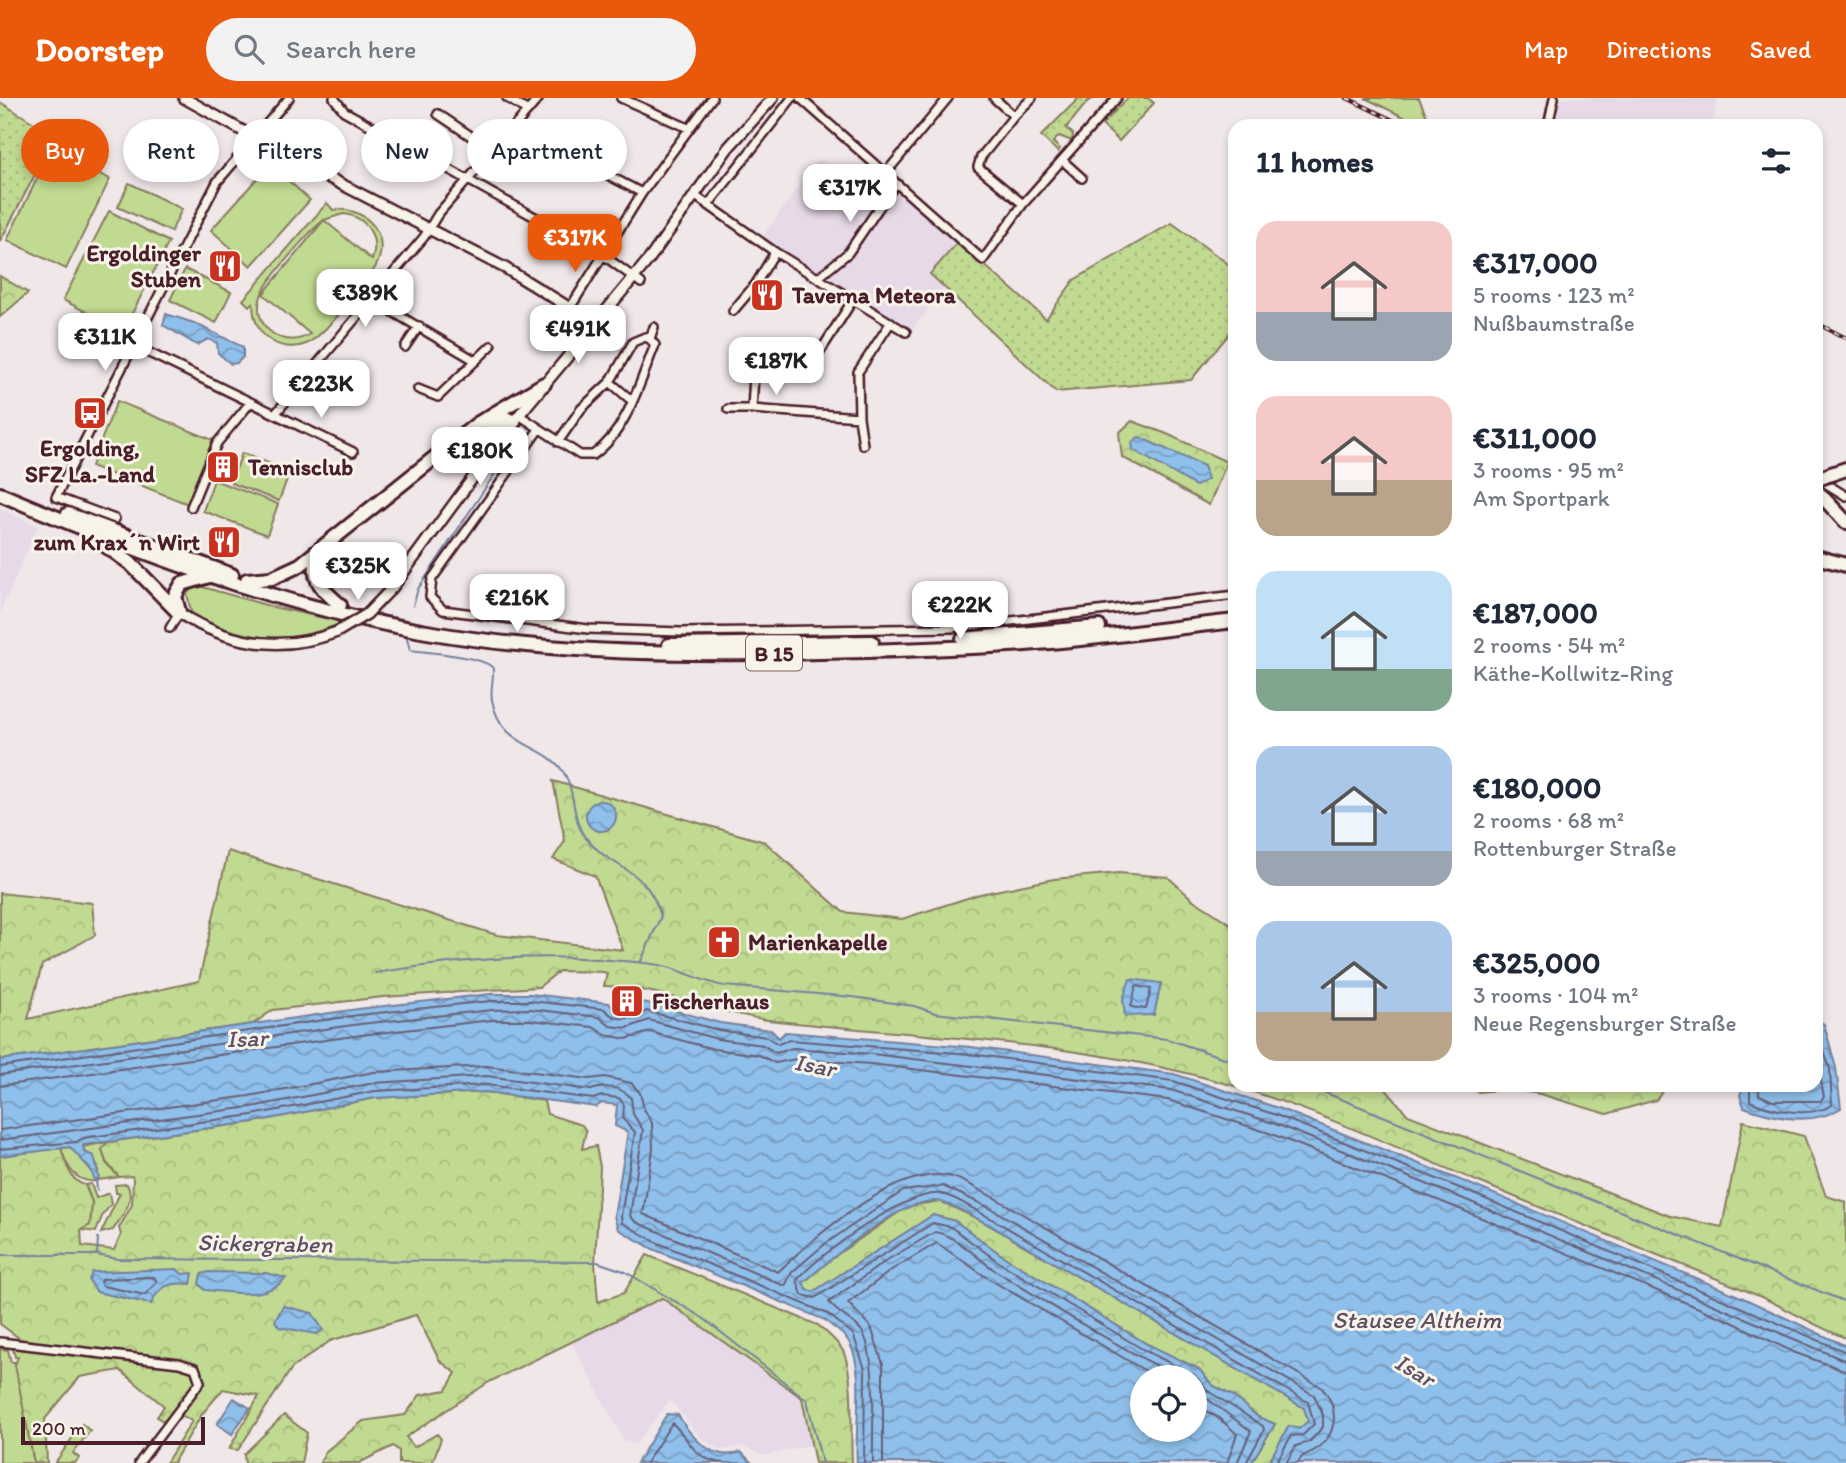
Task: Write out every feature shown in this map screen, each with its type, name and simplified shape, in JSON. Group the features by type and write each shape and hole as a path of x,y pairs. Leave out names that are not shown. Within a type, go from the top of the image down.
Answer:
{"highway":[{"path":"247,580 282,575 324,546 477,424 544,384"},
{"path":"495,413 513,423"},
{"path":"477,424 513,423"},
{"path":"1823,477 1846,468"},
{"name":"B 15","path":"0,486 67,514 247,580 340,605 425,623 517,636 685,645 940,641 1228,615"},
{"name":"B 15","path":"0,494 209,576 304,605 423,631 518,645 602,651 816,653 1011,645 1228,622"},
{"path":"1823,495 1846,509"},
{"path":"1823,497 1846,522"},
{"path":"81,528 130,563 156,593 179,613"},
{"path":"324,546 316,561 315,576 321,589 340,605"},
{"path":"1823,559 1846,565"},
{"path":"179,613 175,596 182,584 209,576"}],"street":[{"path":"184,98 233,127"},
{"path":"271,119 289,98"},
{"path":"276,413 467,181 344,111 334,98"},
{"path":"507,98 528,111"},
{"path":"521,119 539,98"},
{"path":"621,98 688,128"},
{"path":"570,308 642,193 712,98"},
{"path":"170,628 179,613 224,636 268,645 307,643 337,632 366,614 391,588 513,423 590,327 638,280 727,148 773,98"},
{"path":"708,205 792,98"},
{"path":"800,98 982,260 1023,204 1116,98"},
{"path":"885,174 948,98"},
{"path":"995,98 1014,116"},
{"path":"1023,204 978,167 981,157 1032,98"},
{"path":"1550,119 1554,98"},
{"path":"438,114 467,134"},
{"path":"1062,160 1082,178"},
{"path":"115,519 56,497 217,182 233,163"},
{"path":"340,182 430,227 570,308 590,327"},
{"path":"469,182 603,255 638,280"},
{"path":"621,182 642,193"},
{"path":"819,277 848,253 895,184"},
{"path":"694,195 775,251 906,332"},
{"path":"733,311 755,285 775,251"},
{"path":"752,409 755,359 813,363 855,298"},
{"path":"371,299 477,361"},
{"path":"863,445 858,372 891,321"},
{"path":"405,347 419,326"},
{"path":"650,339 654,327"},
{"path":"513,423 539,429 558,442 580,455 593,455 609,441 631,400 655,345 650,339 645,337 633,342 611,382 581,409 558,442"},
{"path":"135,346 353,452"},
{"path":"418,389 438,397 491,346"},
{"path":"611,382 631,400"},
{"path":"191,507 217,443 250,403"},
{"path":"727,409 859,417"},
{"path":"539,429 432,579 430,589 434,603 443,610 588,629 681,632 951,628 1228,596"},
{"path":"1823,483 1846,496"},
{"path":"0,1342 179,1363 195,1368 200,1382 139,1463"}],"shaded area":[{"path":"1551,98 1717,98 1713,119 1546,119"},
{"path":"819,158 876,209 897,189 958,242 930,274 945,288 910,333 762,237"},
{"path":"0,509 38,526 0,613"},
{"path":"662,1297 802,1398 810,1445 764,1456 743,1446 721,1450 701,1438 670,1400 636,1444 624,1441 572,1343"}],"green space":[{"path":"1079,98 1095,98 1088,101 1066,128 1073,134 1072,141 1059,136 1053,142 1060,149 1058,152 1041,136"},
{"path":"1128,98 1148,98 1154,103 1119,141 1102,125 1105,122 1102,118 1104,116 1108,119 1116,110 1112,106 1115,103 1119,107"},
{"path":"1365,98 1419,98 1428,119 1408,119"},
{"path":"0,102 28,119 21,119 21,182 31,182 0,242"},
{"path":"35,182 109,182 66,269 7,240"},
{"path":"254,182 290,182 310,200 251,266 211,230"},
{"path":"129,183 182,209 171,232 118,207"},
{"path":"327,203 333,210 362,216 376,229 381,248 375,267 335,319 306,344 287,346 270,340 257,324 253,303 249,306 243,300","holes":["343,214 358,219 369,229 374,243 372,260 324,220","324,220 263,294 310,334 300,339 281,338 265,326 259,307 261,296 271,279 299,244"]},
{"path":"109,211 169,242 123,331 63,300"},
{"path":"1172,223 1228,264 1228,335 1191,380 1056,392 930,274 958,242 1046,319 1074,280"},
{"path":"185,269 231,292 216,323 170,300"},
{"path":"0,276 28,293 0,317"},
{"path":"117,401 213,440 188,504 91,466"},
{"path":"1132,421 1227,462 1209,505 1122,457 1119,433"},
{"path":"242,453 290,471 279,501 231,483"},
{"path":"214,480 278,504 267,535 203,511"},
{"path":"199,586 273,607 343,622 324,630 285,638 246,635 227,630 191,612 187,593"},
{"path":"553,781 765,842 843,912 902,919 980,894 1054,879 1118,873 1168,877 1192,899 1228,922 1228,1084 1109,1057 1054,1049 755,1018 648,991 604,986 607,974 604,972 559,971 539,987 383,997 273,1010 253,1024 0,1060 0,893 92,903 95,935 42,965 28,1019 199,981 228,851 497,935 623,950 595,876 553,859 565,841"},
{"path":"486,1092 544,1101 547,1114 582,1125 586,1131 582,1149 596,1146 600,1167 595,1264 598,1302 624,1293 647,1255 818,1325 839,1345 844,1353 850,1378 852,1463 815,1463 802,1398 662,1298 489,1382 406,1437 414,1447 437,1434 441,1439 432,1463 399,1463 399,1451 393,1446 359,1463 320,1463 325,1452 363,1421 405,1415 420,1395 446,1390 456,1373 440,1361 416,1315 330,1341 292,1368 238,1450 229,1449 259,1396 223,1389 202,1414 173,1463 166,1463 192,1421 177,1413 163,1421 157,1417 164,1406 120,1370 80,1377 45,1419 47,1463 34,1463 15,1365 18,1357 15,1357 13,1349 19,1338 0,1324 0,1156 61,1148 69,1170 75,1180 85,1185 92,1202 90,1225 81,1230 82,1246 114,1250 121,1235 119,1228 132,1205 133,1179 132,1176 119,1177 106,1162 102,1149 108,1142 254,1122 375,1098"},
{"path":"1254,1092 1388,1092 1408,1115 1670,1216 1722,1227 1743,1121 1804,1136 1826,1196 1846,1202 1846,1338 1752,1293"},
{"path":"1528,1092 1662,1092 1656,1100 1607,1114"},
{"path":"108,1142 102,1149 106,1163 119,1177 98,1180 98,1167 82,1147"},
{"path":"70,1147 92,1170 95,1181 82,1179 72,1172 61,1148"},
{"path":"91,1184 96,1198 109,1193 111,1205 103,1214 96,1232 81,1230 90,1225 92,1202 85,1185"},
{"path":"127,1184 130,1196 124,1214 113,1230 101,1233 120,1193 116,1193 115,1185"},
{"path":"940,1201 982,1221 1304,1408 1309,1421 1299,1429 1289,1426 1268,1463 1251,1463 1275,1424 1258,1417 1233,1396 1212,1385 1207,1379 1207,1365 1191,1365 1147,1344 1003,1256 955,1221 933,1215 813,1292 807,1291 803,1283 835,1256 908,1206"},
{"path":"0,1349 8,1350 11,1362 15,1362 34,1463 0,1463"},
{"path":"284,1415 307,1433 301,1463 245,1463 244,1454"},
{"path":"82,1424 90,1431 73,1453 79,1458 75,1463 55,1463"}],"water":[{"path":"166,314 194,323 243,347 243,357 237,363 231,364 218,353 217,343 208,339 197,345 163,325"},
{"path":"1139,437 1204,466 1208,479 1196,486 1133,450 1132,442"},
{"path":"601,801 612,805 616,816 612,827 601,831 590,827 586,816 590,805"},
{"path":"1130,979 1161,983 1154,1015 1125,1016 1123,999"},
{"name":"Stausee Altheim","path":"491,994 531,994 609,1003 615,1011 629,1013 644,1002 720,1023 771,1030 779,1038 785,1032 971,1047 1174,1074 1278,1108 1465,1182 1741,1297 1846,1346 1846,1463 1268,1463 1289,1426 1299,1429 1308,1421 1304,1408 982,1221 942,1202 927,1202 909,1207 870,1230 803,1283 807,1290 813,1292 933,1215 955,1221 1003,1256 1147,1344 1191,1365 1130,1365 1130,1442 1207,1442 1207,1379 1258,1417 1275,1424 1251,1463 857,1463 857,1369 854,1354 845,1336 825,1320 653,1249 618,1229 614,1216 628,1132 615,1126 617,1105 602,1103 596,1107 486,1092 375,1098 254,1122 83,1145 84,1152 94,1156 99,1177 95,1181 91,1170 70,1147 0,1156 0,1060 358,1009"},
{"path":"1824,1024 1836,1068 1841,1108 1818,1117 1780,1117 1744,1107 1741,1092 1823,1092"},
{"path":"177,1269 182,1274 193,1273 191,1284 166,1286 151,1304 97,1292 89,1280 92,1272"},
{"path":"266,1273 286,1278 269,1290 238,1293 205,1290 199,1284 201,1274"},
{"path":"283,1306 312,1313 323,1330 316,1334 279,1327 275,1321"},
{"path":"234,1398 250,1408 232,1434 217,1424"},
{"path":"667,1414 678,1415 696,1439 712,1451 721,1454 741,1452 752,1463 637,1463"}],"waterway":[{"path":"413,606 418,589 516,442"},
{"path":"407,638 410,650 478,660 493,668 492,700 504,727 523,743 554,761 562,770 570,786 577,821 585,837 596,849 638,878 654,899 661,916 641,961"},
{"path":"375,973 436,964 528,957 590,958 642,963 672,968 724,986 853,997 914,1006 935,1013 1167,1039 1228,1059"},
{"path":"1323,1092 1846,1302"},
{"path":"96,1179 97,1190"},
{"path":"97,1254 98,1238"},
{"name":"Sickergraben","path":"0,1255 97,1255 118,1259 597,1262 624,1271 703,1318 807,1400 822,1463"}],"railway":[{"path":"1347,98 1390,119"},
{"path":"1823,326 1846,338"}],"place":[{"name":"Ergoldinger Stuben","path":"225,266"},
{"name":"Taverna Meteora","path":"767,295"},
{"name":"Ergolding, SFZ La.-Land","path":"90,413"},
{"name":"Tennisclub","path":"223,467"},
{"name":"zum Krax´n Wirt","path":"224,542"},
{"name":"Marienkapelle","path":"724,942"},
{"name":"Fischerhaus","path":"627,1001"}],"water label":[{"name":"Isar","path":"247,1038"},
{"name":"Isar","path":"815,1065"},
{"name":"Isar","path":"1415,1370"}]}
